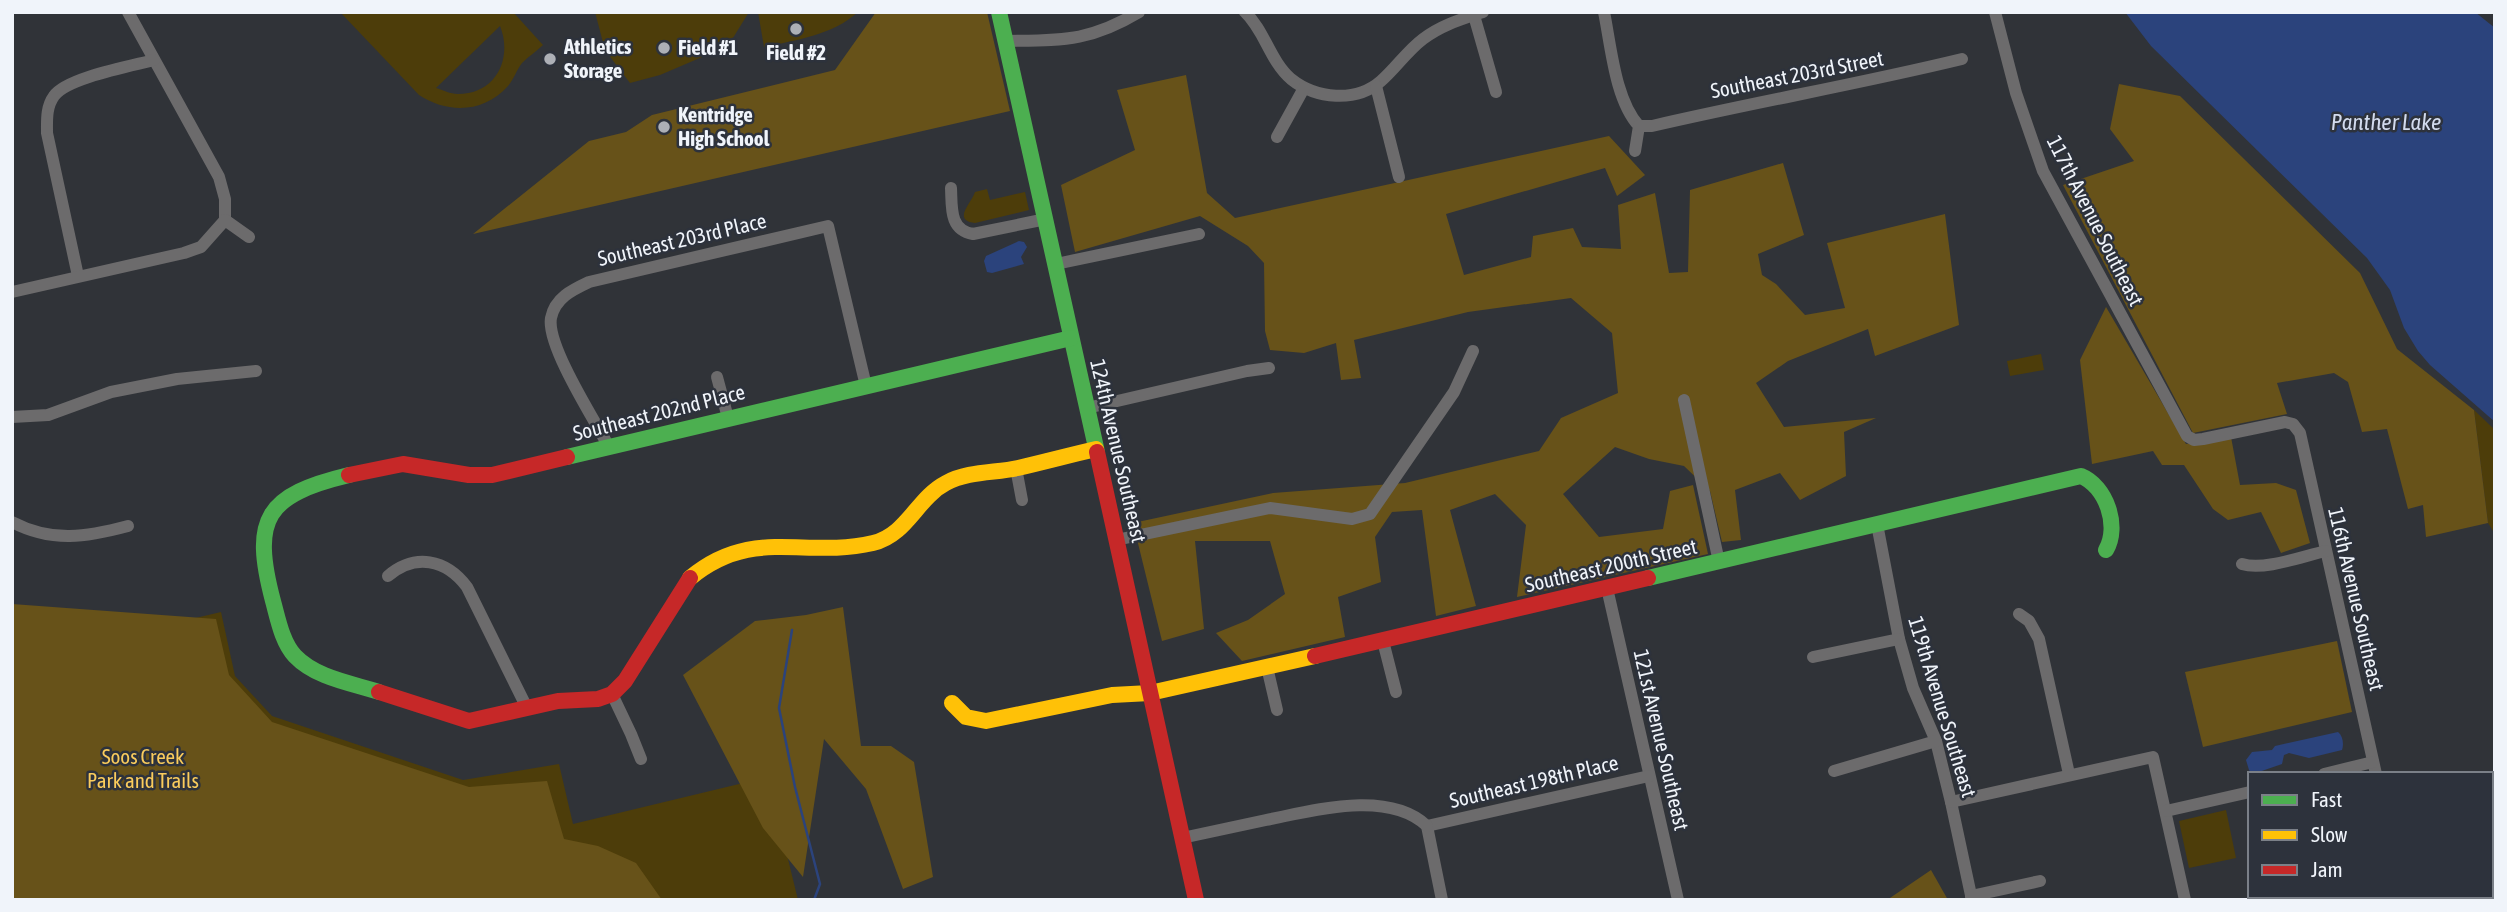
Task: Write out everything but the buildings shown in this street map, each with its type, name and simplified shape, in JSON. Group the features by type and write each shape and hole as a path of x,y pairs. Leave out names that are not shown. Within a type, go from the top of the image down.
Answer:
{"street":[{"path":"12,292 184,253 201,247 225,220 225,200 219,177 128,12"},
{"name":"124th Avenue Southeast","path":"999,12 1196,900"},
{"path":"1006,41 1075,39 1099,33 1139,12"},
{"path":"1604,12 1622,96 1630,115 1639,126 1634,151"},
{"name":"117th Avenue Southeast","path":"1995,12 2016,93 2043,171 2187,436 2203,439 2285,422 2293,424 2300,433"},
{"path":"1252,15 1287,75 1304,88 1334,96 1356,94 1376,86 1423,39 1441,27 1476,13 1496,92"},
{"name":"Southeast 203rd Street","path":"1639,126 1651,126 1760,101 1871,81 1962,59"},
{"path":"78,276 47,133 47,113 52,98 67,84 154,60"},
{"path":"1376,86 1399,177"},
{"path":"1277,137 1304,88"},
{"path":"951,188 952,214 957,227 964,232 973,234 1045,219"},
{"path":"225,220 248,237"},
{"name":"Southeast 203rd Place","path":"609,447 553,339 551,319 561,299 573,289 589,282 828,226 866,386"},
{"path":"1056,264 1199,234"},
{"name":"Southeast 202nd Place","path":"527,708 469,721 456,719 324,675 306,665 293,653 282,635 264,563 263,535 267,521 281,502 305,487 403,464 479,476 1071,338"},
{"path":"1116,540 1270,508 1352,519 1370,514 1454,392 1473,351"},
{"path":"1087,408 1269,368"},
{"path":"12,417 48,415 111,392 177,379 256,372"},
{"path":"717,377 728,418"},
{"path":"1684,400 1719,562"},
{"name":"116th Avenue Southeast","path":"2300,433 2374,768"},
{"path":"388,576 404,565 428,562 450,569 459,576 527,708 558,701 598,699 612,694 625,681 689,579 717,558 729,553 760,548 876,543 896,533 925,499 946,483 984,472 1016,468 1096,449"},
{"path":"1016,468 1022,500"},
{"name":"Southeast 200th Street","path":"952,704 966,717 986,720 1112,695 1150,693 1383,641 2081,476 2096,484 2103,497 2113,530 2112,540 2106,550"},
{"path":"12,522 53,536 90,536 128,526"},
{"name":"119th Avenue Southeast","path":"1877,524 1899,639 1913,688 1936,741 1971,898"},
{"path":"2242,564 2254,567 2326,551"},
{"name":"121st Avenue Southeast","path":"1607,588 1678,900"},
{"path":"2019,614 2029,621 2039,639 2069,774"},
{"path":"1813,657 1899,639"},
{"path":"1383,641 1396,692"},
{"path":"1266,667 1277,710"},
{"path":"612,694 631,733 640,760"},
{"path":"1835,771 1936,741"},
{"path":"1951,802 2153,757 2185,900"},
{"path":"2341,772 2374,768"},
{"name":"Southeast 198th Place","path":"1427,826 1649,776"},
{"path":"2166,811 2248,792"},
{"path":"1182,838 1306,812 1354,806 1396,810 1419,819 1427,826 1442,900"},
{"path":"1971,898 2040,881"}],"green space":[{"path":"340,12 513,12 543,45 522,63 508,86 498,95 477,106 454,108 419,95","holes":["500,26 504,50 498,72 482,88 458,94 436,88"]},
{"name":"Field #1","path":"595,12 749,12 728,46 660,75 630,83 605,50"},
{"name":"Field #2","path":"758,12 858,12 826,31 764,47"},
{"path":"876,12 987,12 1010,111 473,234 589,141 626,132 652,115 835,70"},
{"path":"1186,75 1207,193 1235,218 1609,136 1645,175 1617,196 1605,168 1446,214 1464,275 1531,257 1533,236 1573,228 1582,247 1621,249 1618,205 1655,193 1669,273 1688,272 1690,190 1783,163 1804,235 1758,254 1762,275 1776,284 1805,315 1845,308 1827,243 1945,214 1959,325 1875,356 1868,329 1788,361 1756,383 1784,427 1876,418 1844,432 1846,476 1800,500 1780,473 1735,490 1741,540 1722,542 1710,491 1684,466 1649,459 1615,447 1563,494 1599,537 1663,529 1670,491 1693,485 1708,554 1517,597 1526,525 1495,494 1450,510 1476,606 1436,616 1422,510 1392,512 1375,537 1381,582 1338,597 1345,637 1242,661 1216,633 1248,620 1285,594 1270,541 1195,541 1204,629 1162,641 1133,523 1273,493 1405,483 1539,451 1561,418 1618,393 1612,333 1571,298 1468,312 1354,340 1361,378 1341,380 1336,343 1304,353 1270,350 1265,331 1264,263 1248,246 1200,216 1075,252 1061,185 1135,150 1117,90"},
{"path":"2119,84 2180,96 2360,273 2397,349 2474,410 2488,523 2426,537 2423,505 2408,509 2387,429 2362,432 2348,382 2334,373 2277,383 2287,414 2193,433 2063,185 2134,161 2110,129"},
{"path":"987,189 990,200 1025,192 1029,210 975,223 968,221 964,215 975,192"},
{"path":"2106,307 2186,444 2231,437 2240,485 2276,483 2296,490 2310,543 2281,553 2261,512 2228,520 2213,509 2184,465 2162,465 2153,451 2092,464 2080,360"},
{"path":"2041,354 2044,370 2010,376 2007,361"},
{"path":"2474,410 2495,430 2495,534 2488,523"},
{"name":"Soos Creek Park and Trails","path":"12,604 216,619 229,675 272,722 469,787 547,781 564,839 598,846 636,863 662,900 12,900"},
{"path":"843,607 861,746 891,746 914,762 933,877 903,889 866,789 824,739 803,877 763,828 683,675 755,621"},
{"name":"Soos Creek Park and Trails","path":"221,612 235,676 272,716 463,780 559,764 573,824 768,777 798,900 12,900 12,661"},
{"path":"2337,641 2352,712 2203,747 2185,672"},
{"path":"2226,810 2236,858 2189,868 2179,821"},
{"path":"1931,870 1948,900 1887,900"}],"water":[{"name":"Panther Lake","path":"2125,12 2475,12 2495,28 2495,422 2430,365 2418,351 2404,328 2390,290 2367,258 2151,46"},
{"path":"1019,241 1024,242 1027,247 1021,257 1024,264 987,272 984,261 986,256"},
{"path":"2338,732 2343,740 2342,750 2309,758 2289,753 2284,755 2282,764 2259,772 2249,770 2246,760 2252,752 2272,750 2275,746"}],"waterway":[{"path":"792,630 779,708 795,787 820,884 814,900"}],"traffic: fast":[{"path":"999,12 1097,452"},
{"path":"567,457 1071,338"},
{"path":"349,475 299,491 272,514 265,530 267,573 281,630 295,656 323,675 379,692"},
{"path":"1648,578 2081,476 2097,488 2108,508 2112,530 2106,550"}],"traffic: slow":[{"path":"690,578 713,562 757,548 848,547 873,543 895,532 927,498 954,479 1018,468 1096,449"},
{"path":"952,703 966,717 986,721 1112,695 1150,693 1315,656"}],"traffic: jam":[{"path":"1097,452 1196,900"},
{"path":"349,475 403,464 469,475 492,475 567,457"},
{"path":"379,692 469,721 558,701 598,699 612,694 625,681 690,578"},
{"path":"1315,656 1648,578"}],"place":[{"name":"Field #2","path":"796,29"},
{"name":"Field #1","path":"664,48"},
{"name":"Athletics Storage","path":"550,59"},
{"name":"Kentridge High School","path":"664,127"}]}
